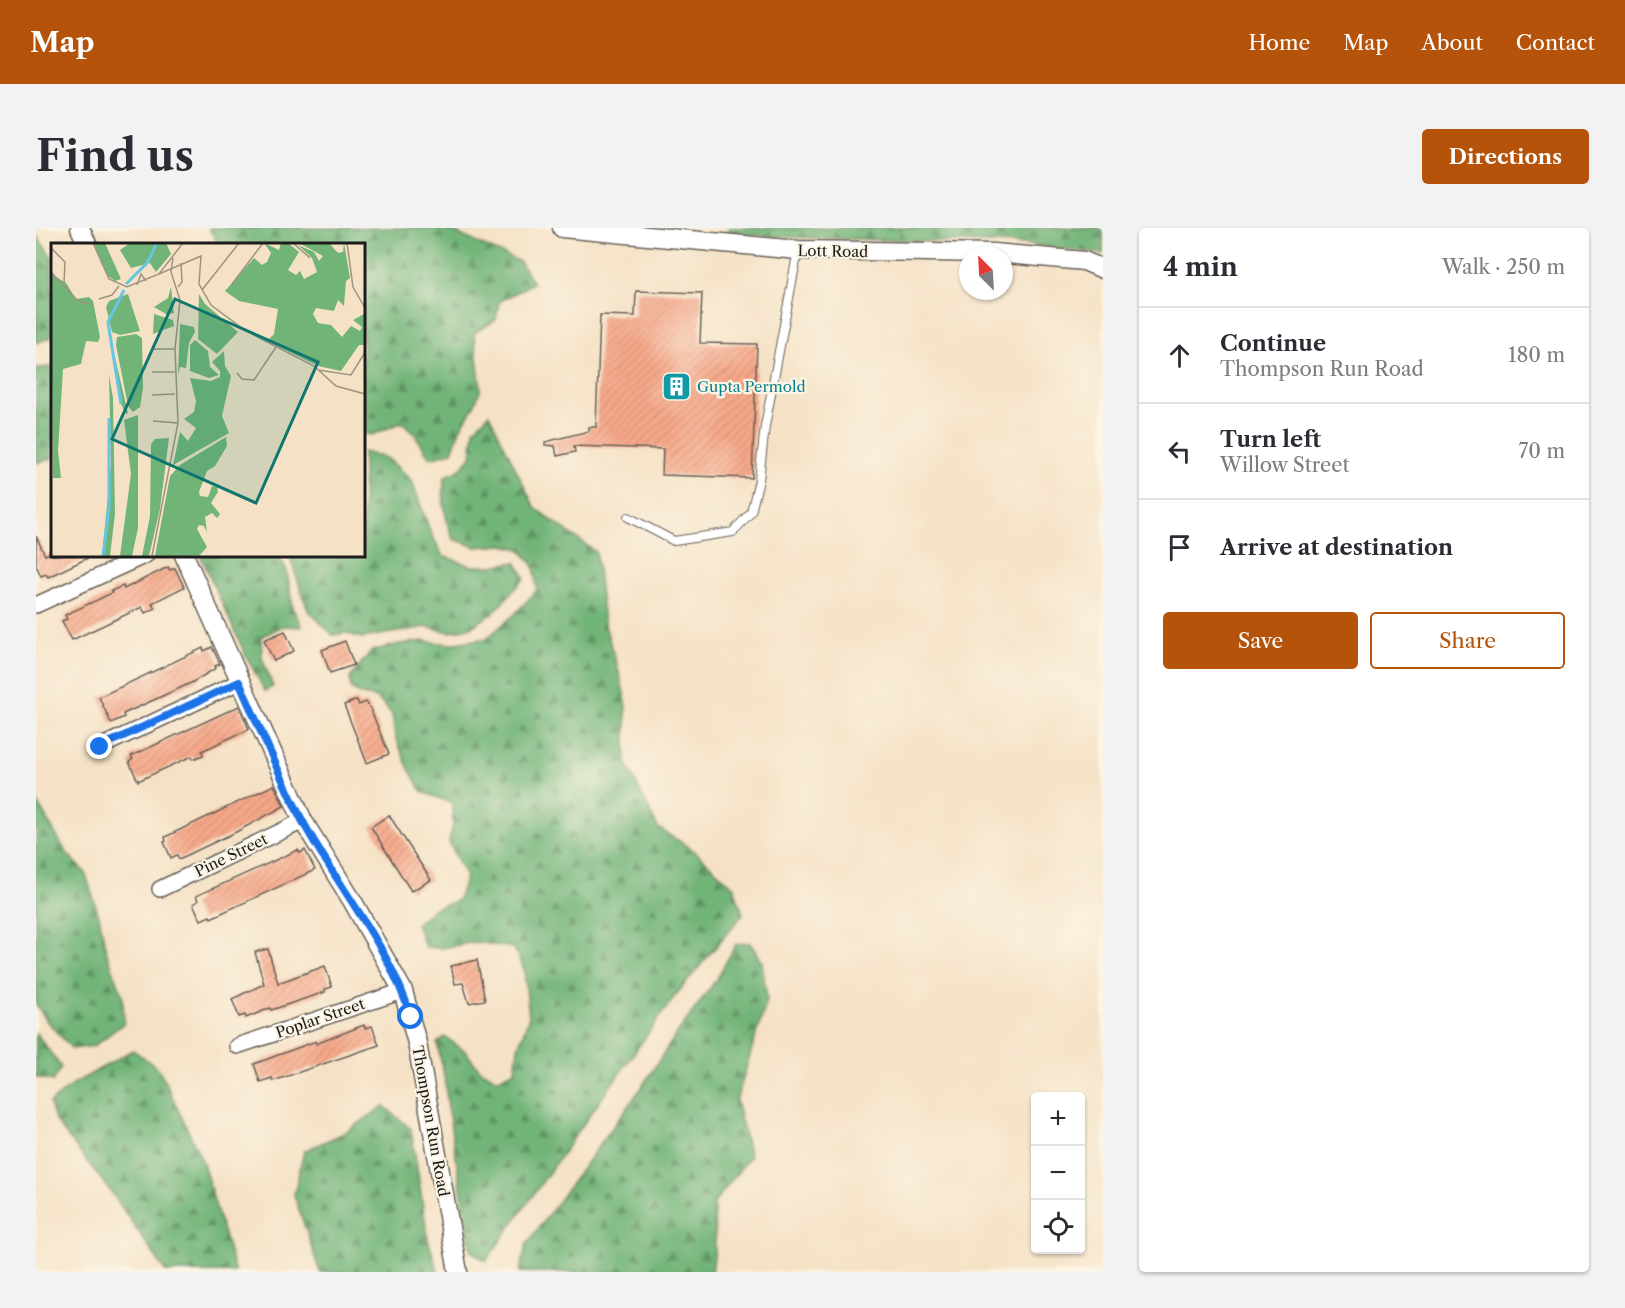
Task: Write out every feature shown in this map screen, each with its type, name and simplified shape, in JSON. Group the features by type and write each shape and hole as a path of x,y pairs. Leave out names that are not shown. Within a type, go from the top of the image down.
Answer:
{"street":[{"path":"80,228 87,243"},
{"name":"Lott Road","path":"561,228 798,250 993,254 1083,261 1103,269"},
{"path":"36,605 144,556"},
{"name":"Thompson Run Road","path":"184,556 303,821 353,902 403,991 417,1043 458,1272"},
{"path":"100,747 239,682"},
{"name":"Pine Street","path":"160,889 303,821"},
{"name":"Poplar Street","path":"237,1046 403,991"}],"lane":[{"path":"628,517 674,541 733,532 751,512 759,480 765,426 798,250"}],"green space":[{"path":"209,228 445,228 520,262 533,283 499,302 496,320 474,333 481,389 460,429 452,452 430,458 414,433 402,422 372,435 364,433 364,243 217,243"},
{"path":"728,228 1103,228 1103,254 1026,244 781,237 727,233"},
{"path":"36,235 51,256 51,337 36,343"},
{"path":"51,367 51,459 36,463 36,368"},
{"path":"489,414 535,508 596,552 604,622 626,702 626,762 658,828 692,849 734,887 743,914 674,997 486,1261 471,1251 437,1043 445,1037 465,1051 481,1071 497,1079 515,1071 518,1048 529,1017 524,970 514,948 476,942 442,948 425,947 416,924 434,909 458,900 466,877 449,842 453,825 452,803 422,792 395,736 392,714 377,698 362,695 351,689 350,678 371,651 424,641 450,644 487,638 514,615 537,590 534,566 520,549 503,545 476,547 453,539 448,524 444,508 445,476 458,471 471,457 474,430"},
{"path":"364,452 387,458 412,481 430,531 443,556 471,566 516,562 525,578 492,614 471,627 451,632 426,627 362,638 346,633 333,635 308,610 289,556 364,556"},
{"path":"200,556 280,556 287,571 293,608 302,627 283,626 261,637 262,658 273,687 265,691 246,656"},
{"path":"36,800 66,852 85,872 99,916 106,951 123,996 124,1023 94,1046 72,1049 46,1020 36,1004"},
{"path":"750,943 762,962 767,1000 736,1101 750,1156 714,1203 715,1248 712,1272 520,1272 526,1245 637,1094 716,980 736,944"},
{"path":"36,1033 61,1067 53,1081 36,1077"},
{"path":"133,1050 159,1069 202,1160 235,1272 166,1272 112,1193 55,1121 50,1103 73,1084"},
{"path":"384,1106 411,1129 428,1239 438,1272 320,1272 294,1195 304,1151 346,1132"}],"building":[{"name":"Gupta Permold","path":"636,291 702,293 700,343 757,344 752,478 662,475 663,449 574,446 575,452 557,456 555,446 545,445 545,442 589,431 589,427 596,427 600,315 635,316"},
{"path":"36,536 45,555 51,552 51,556 92,556 48,577 46,574 41,576 36,565"},
{"path":"168,567 170,570 175,568 184,587 152,603 155,608 145,613 142,607 72,640 62,621 67,619 65,615 112,593 111,591 123,586 124,589"},
{"path":"285,631 294,651 274,661 264,640"},
{"path":"345,641 354,665 330,673 322,650"},
{"path":"212,647 220,664 215,666 216,668 193,682 123,714 124,717 111,723 99,697 203,648 204,651"},
{"path":"357,700 359,705 366,702 370,708 389,754 367,763 344,705"},
{"path":"239,706 249,729 202,751 203,755 193,759 192,756 138,781 129,762 133,759 131,756"},
{"path":"274,785 284,806 179,859 177,855 171,858 164,842 165,837"},
{"path":"389,815 431,880 411,891 371,827"},
{"path":"298,850 300,853 305,850 315,870 211,918 210,916 201,920 193,904 198,901 196,896"},
{"path":"268,949 278,983 325,966 332,987 325,989 325,992 271,1010 270,1008 246,1018 245,1015 239,1017 232,999 264,984 255,952"},
{"path":"477,960 485,1000 469,1003 463,983 455,984 451,966"},
{"path":"364,1025 365,1028 372,1026 379,1045 273,1081 272,1078 260,1082 254,1064 316,1041 316,1044"}],"place":[{"name":"Gupta Permold","path":"676,386"}],"route":[{"path":"100,747 239,682 303,821 353,902 403,991 411,1017"}]}
